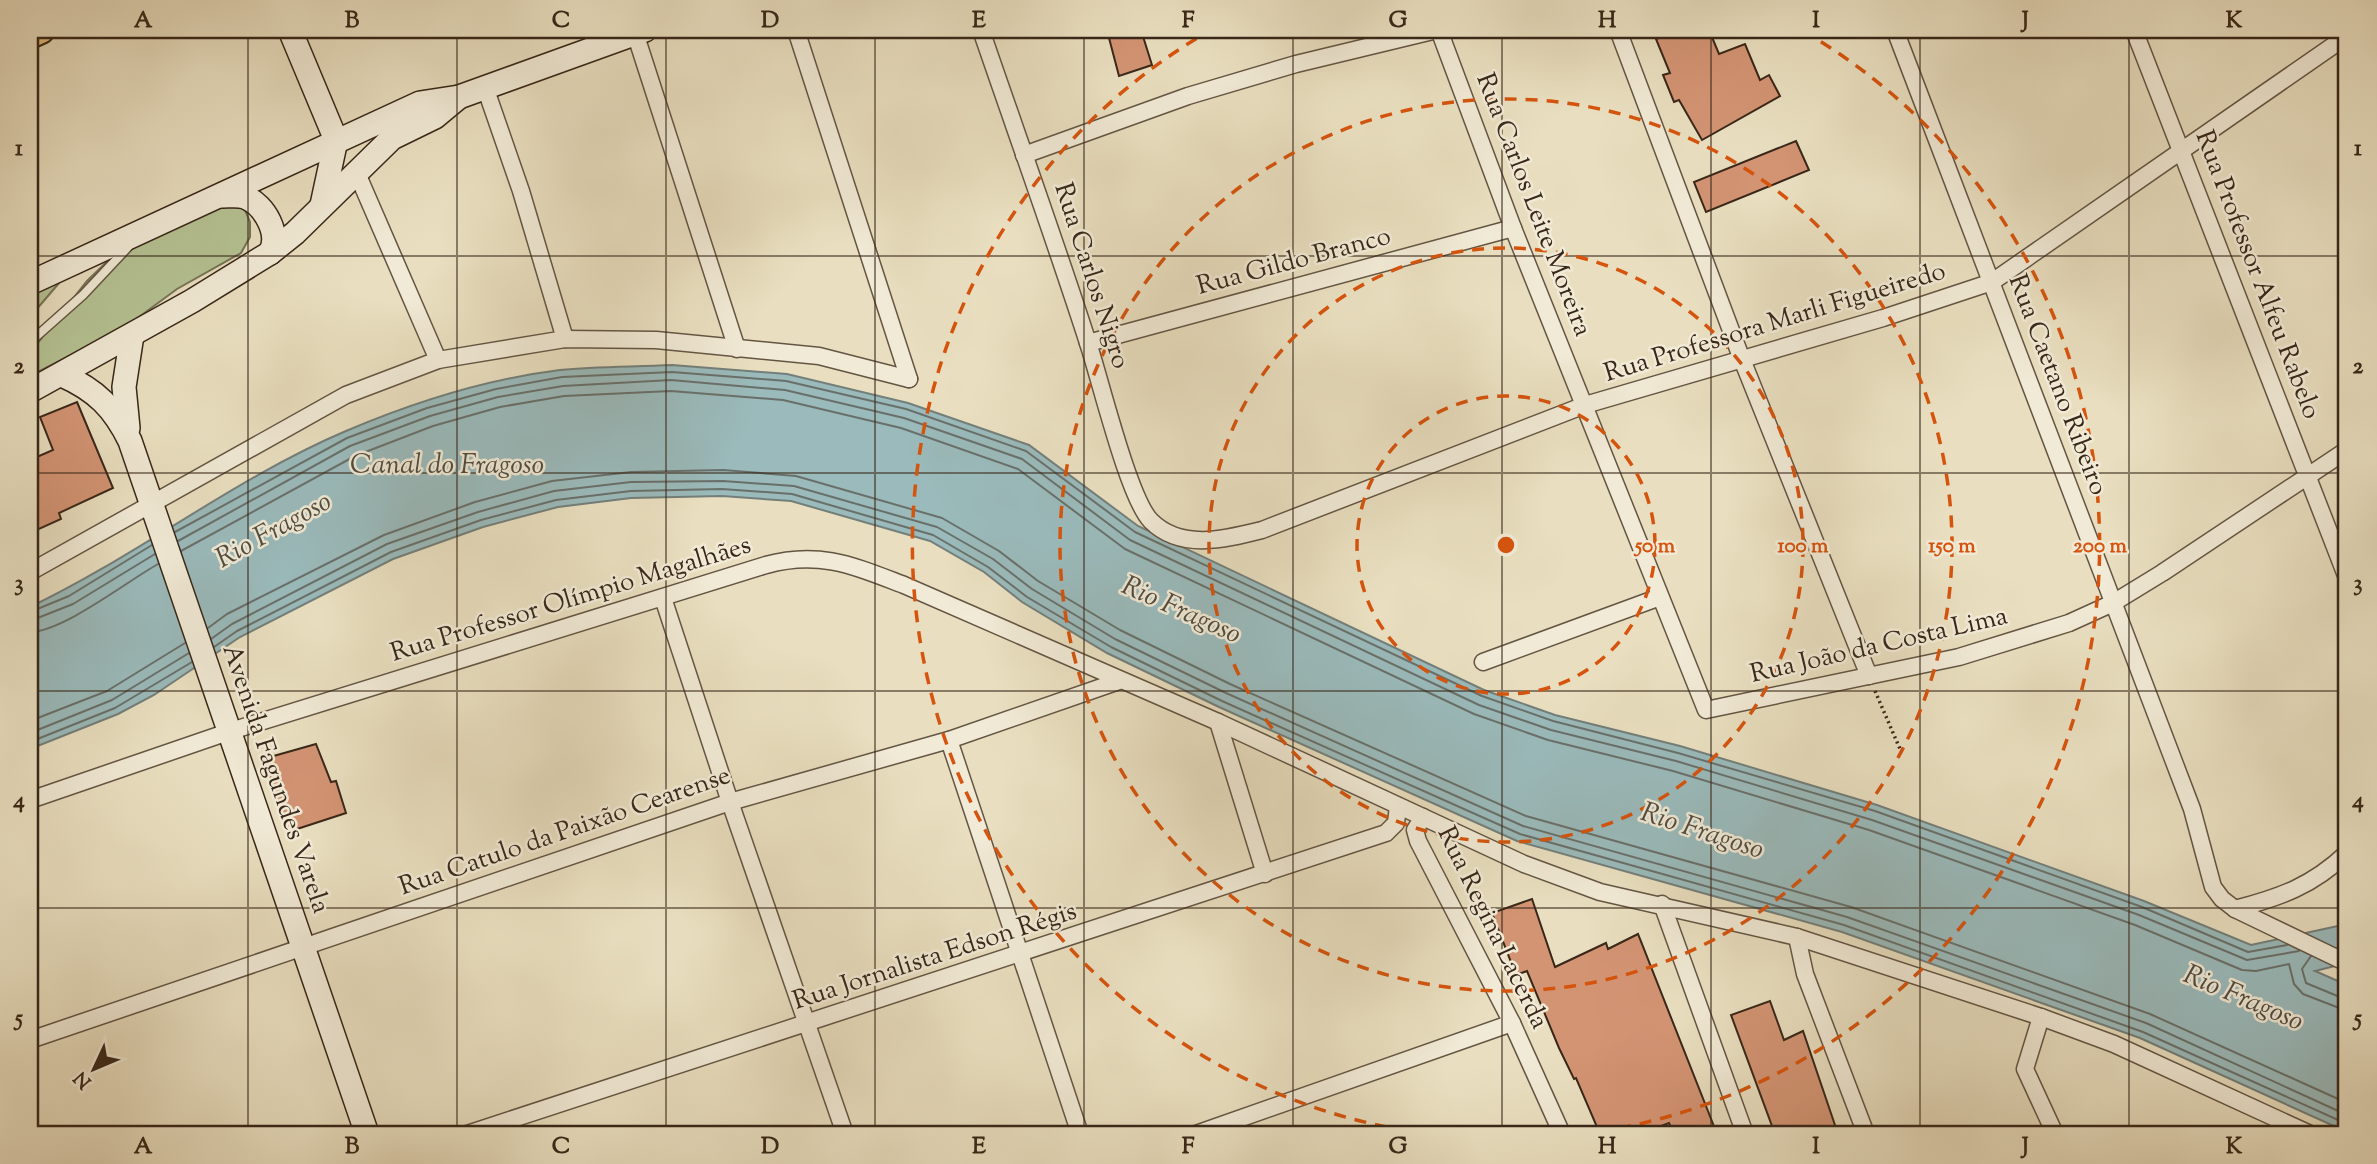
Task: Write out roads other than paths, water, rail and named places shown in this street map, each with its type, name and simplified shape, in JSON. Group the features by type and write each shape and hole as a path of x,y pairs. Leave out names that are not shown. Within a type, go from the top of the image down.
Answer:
{"main road":[{"path":"30,35 41,30"},
{"path":"290,30 336,140 321,206"},
{"path":"30,283 420,103 458,97 640,31"},
{"path":"30,391 132,335 270,253 392,138 435,117 458,97"},
{"path":"223,196 249,199 263,211 274,235 274,247 270,253"},
{"name":"Avenida Fagundes Varela","path":"130,441 124,409 124,387 132,335"},
{"name":"Avenida Fagundes Varela","path":"62,375 88,388 107,404 118,416 130,441 368,1134"}],"street":[{"path":"30,572 346,395 438,359 565,339 656,340 819,356 909,379 796,30"},
{"name":"Rua Carlos Nigro","path":"981,30 1088,343 1135,492 1147,516 1164,531"},
{"path":"1024,155 1188,96 1296,64 1438,30"},
{"name":"Rua Carlos Leite Moreira","path":"1438,30 1513,228 1706,710"},
{"path":"1618,30 1741,357 1869,676"},
{"name":"Rua Caetano Ribeiro","path":"1895,30 2192,809 2213,887 2235,909"},
{"name":"Rua Professor Alfeu Rabelo","path":"2134,30 2347,578"},
{"path":"640,31 737,349"},
{"name":"Rua Professora Marli Figueiredo","path":"1164,531 1187,539 1209,540 1262,530 1585,405 1741,357 1884,318 1992,282 2347,36"},
{"path":"485,87 521,191 565,339"},
{"path":"356,171 438,359"},
{"name":"Rua Gildo Branco","path":"1088,343 1513,228"},
{"name":"Rua João da Costa Lima","path":"1706,710 2002,645 2069,623 2113,603 2347,450"},
{"name":"Rua Professor Olímpio Magalhães","path":"30,800 231,731 785,559 816,558 835,561 904,585 1119,681"},
{"path":"1483,662 1660,597"},
{"path":"663,598 730,802 845,1134"},
{"name":"Rua Regina Lacerda","path":"1119,681 1218,722 1423,817 1415,830 1418,841 1512,1023 1562,1134"},
{"name":"Rua Catulo da Paixão Cearense","path":"30,1040 730,802 949,740 1119,681"},
{"path":"1218,722 1265,874"},
{"path":"949,740 1080,1134"},
{"name":"Rua Jornalista Edson Régis","path":"467,1134 1387,834 1396,823 1398,806"},
{"path":"1423,817 1524,864 1600,892 1662,904 1797,937 2041,1017 2114,1044 2310,1134"},
{"path":"2235,909 2299,889 2318,878 2347,853"},
{"path":"1662,904 1745,1134"},
{"path":"2235,909 2347,962"},
{"path":"1797,937 1805,974 1866,1134"},
{"path":"2041,1017 2025,1069 2054,1134"},
{"path":"1195,1134 1512,1023"}],"lane":[{"path":"30,342 83,295 139,234"}],"water":[{"name":"Canal do Fragoso","path":"672,365 787,374 908,403 1029,445 1138,526 1484,690 1555,715 1680,746 1877,805 2144,901 2251,945 2347,924 2347,963 2315,971 2347,985 2347,1132 2140,1038 1842,932 1517,841 1219,707 1107,653 1022,602 984,572 930,541 791,501 722,496 631,498 558,507 483,527 393,559 240,637 154,695 118,714 30,749 30,607 70,587 266,471 346,431 398,410 451,393 533,374 588,368"}],"water label":[{"name":"Rio Fragoso","path":"274,531"},
{"name":"Rio Fragoso","path":"1181,611"},
{"name":"Rio Fragoso","path":"1702,832"},
{"name":"Rio Fragoso","path":"2243,999"}]}
